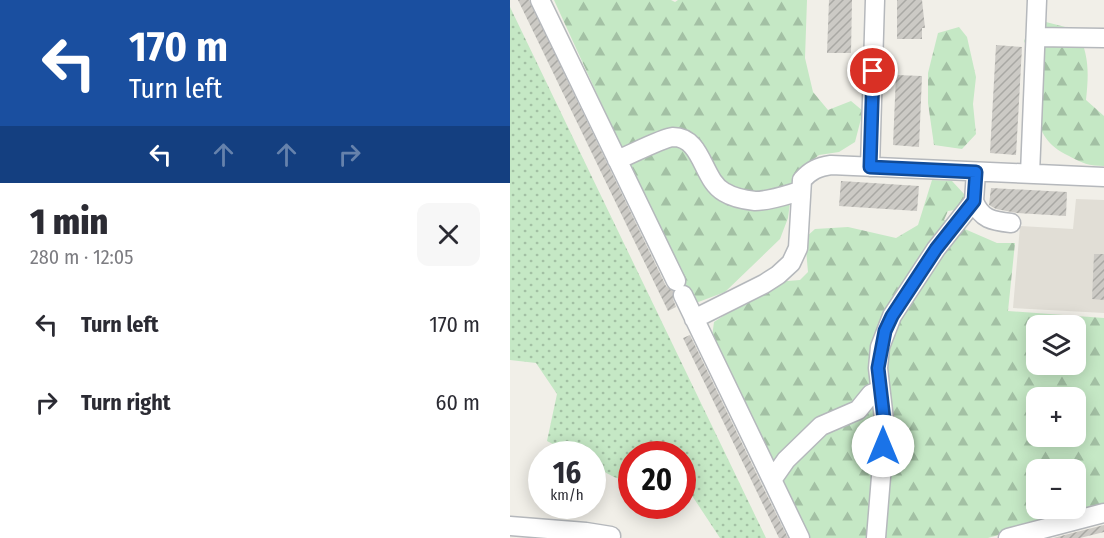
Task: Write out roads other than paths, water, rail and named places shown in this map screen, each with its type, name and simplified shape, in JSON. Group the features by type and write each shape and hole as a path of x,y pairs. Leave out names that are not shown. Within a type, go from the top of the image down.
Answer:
{"lane":[{"path":"540,0 800,538"},
{"path":"870,167 875,0"},
{"path":"1030,174 1037,0"},
{"path":"1036,37 1104,38"},
{"path":"617,160 670,137 680,138 691,144 712,181 722,192 755,201 774,199 800,191"},
{"path":"694,319 764,284 791,263 798,248 802,180 809,172 818,168 831,165 1104,177"},
{"path":"976,172 974,201 978,212 995,222 1011,223"},
{"path":"876,538 885,428 878,368 880,347 892,316 936,249 974,201"},
{"path":"772,480 786,460 821,426 858,410 871,394 880,390"},
{"path":"1008,538 1104,513"},
{"path":"510,526 610,536"}]}
